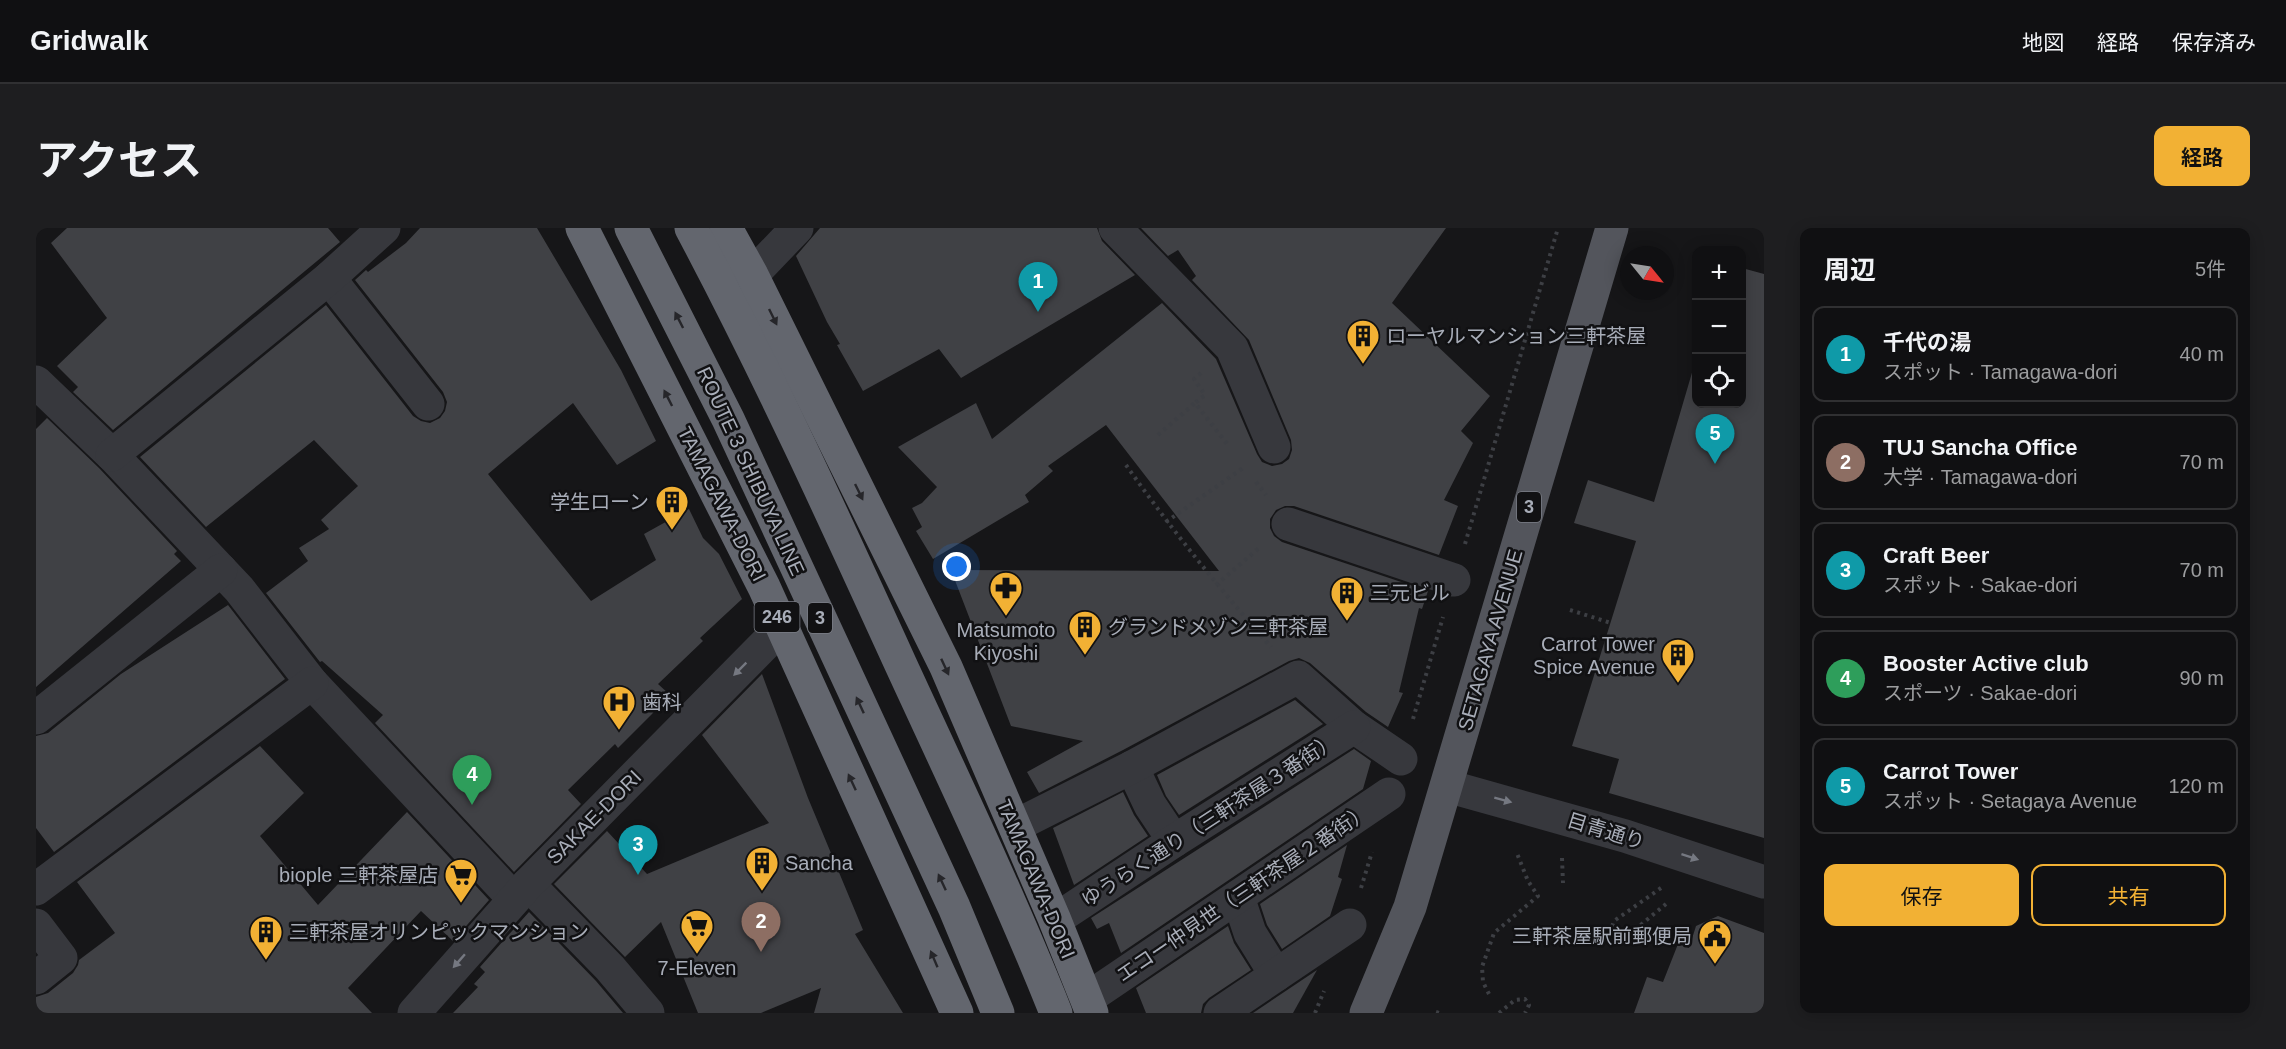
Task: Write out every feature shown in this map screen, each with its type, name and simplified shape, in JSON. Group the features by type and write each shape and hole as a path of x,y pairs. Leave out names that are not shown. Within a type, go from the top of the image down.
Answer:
{"highway":[{"name":"TAMAGAWA-DORI","path":"582,228 764,586 781,628 957,1013"},
{"name":"ROUTE 3 SHIBUYA LINE","path":"631,228 728,418 954,907 998,1013"},
{"path":"691,228 840,532 993,865 1056,1013"},
{"path":"704,228 744,359 973,855 1041,1013"},
{"name":"TAMAGAWA-DORI","path":"726,228 752,275 946,667 1054,918 1095,1003"}],"main road":[{"name":"SETAGAYA AVENUE","path":"1366,1013 1410,907 1612,228"}],"street":[{"path":"112,455 329,278 384,228"},
{"path":"752,275 797,228"},
{"path":"1115,228 1232,348 1274,447"},
{"path":"329,278 428,404"},
{"path":"36,381 112,455 221,570 312,683 521,891 610,968 648,1013"},
{"path":"1288,524 1454,580"},
{"path":"36,718 221,570"},
{"name":"SAKAE-DORI","path":"414,1013 521,891 781,628"},
{"path":"1025,821 1132,767 1298,677 1354,727 1401,759"},
{"path":"36,889 312,683"},
{"name":"ゆうらく通り（三軒茶屋３番街）","path":"1064,914 1354,727"},
{"path":"1132,767 1149,805 1174,841"},
{"name":"目青通り","path":"1447,786 1626,836 1764,882"},
{"name":"エコー仲見世（三軒茶屋２番街）","path":"1095,1003 1238,897 1389,794"},
{"path":"1238,897 1250,933 1276,975"},
{"path":"1220,1013 1350,925"},
{"path":"36,926 61,958 36,978"}],"path":[{"path":"1401,759 1558,228"},
{"path":"1158,435 1205,395 1194,379 1232,348"},
{"path":"1195,404 1231,449"},
{"path":"1166,522 1274,447"},
{"path":"1216,585 1288,524 1238,458"},
{"path":"1126,465 1166,522 1216,585 1298,677"},
{"path":"1570,610 1611,623"},
{"path":"1350,925 1389,794"},
{"path":"1561,849 1563,883"},
{"path":"1489,994 1483,982 1482,967 1494,933 1538,896 1528,881 1516,850"},
{"path":"1666,904 1626,937 1619,939 1611,929 1614,921 1667,883"},
{"path":"1315,1013 1328,980"},
{"path":"1499,1013 1515,1000 1525,999 1529,1005 1525,1013"}],"building":[{"path":"67,228 328,228 340,242 113,430 73,392 78,387 57,366 107,318 51,243"},
{"path":"420,228 537,228 621,370 656,441 617,465 573,403 488,474 591,601 656,560 644,534 689,509 703,538 719,554 742,599 700,638 703,641 658,684 669,694 652,714 618,748 615,744 568,790 581,804 514,872 375,723 383,715 322,661 320,662 266,593 308,561 299,548 329,529 321,520 358,486 314,440 206,527 140,457 326,305 413,416 430,423 440,418 447,402 443,392 355,280 406,243"},
{"path":"820,228 1097,228 1102,241 1135,275 961,378 939,349 863,391 837,345 840,344 796,256"},
{"path":"1141,228 1446,228 1392,303 1490,396 1461,431 1473,443 1444,500 1458,506 1439,555 1294,506 1285,506 1276,510 1270,519 1270,528 1274,536 1282,542 1428,591 1422,609 1419,608 1399,692 1403,693 1388,727 1366,712 1310,663 1299,658 1289,661 1039,793 1027,772 1083,741 1011,726 951,570 1219,571 1106,425 1048,466 1053,471 1025,495 1029,502 933,559 916,531 922,527 912,508 922,503 937,487 898,447 976,403 992,439 1162,303 1216,359 1262,462 1272,466 1282,464 1289,459 1292,450 1291,440 1249,340 1192,280 1196,276 1178,250 1168,256"},
{"path":"1746,269 1764,274 1764,838 1609,793 1619,759 1572,746 1636,541 1574,523 1588,480 1654,502 1692,373 1692,408 1746,408"},
{"path":"47,418 99,468 177,551 174,554 181,561 36,687 36,429"},
{"path":"228,605 285,679 54,852 36,828 36,736 48,733 121,674"},
{"path":"762,674 808,798 863,930 855,934 903,1013 814,1013 821,988 761,1013 698,1013 661,922 625,957 554,884 607,831 647,874 769,823 702,735"},
{"path":"1295,700 1323,724 1179,815 1166,796 1157,775"},
{"path":"260,746 304,793 260,836 318,905 407,812 489,900 453,941 421,911 348,988 372,1013 36,1013 36,997 48,993 73,973 79,960 115,933 77,882"},
{"path":"1354,749 1371,761 1363,789 1121,953 1109,923 1097,929 1091,918"},
{"path":"1123,792 1148,836 1074,885 1053,828"},
{"path":"1347,845 1338,877 1342,879 1330,916 1282,949 1267,925 1260,904"},
{"path":"529,912 596,981 623,1013 453,1013 478,987 474,984 485,972 480,967"},
{"path":"1718,916 1764,933 1764,1013 1634,1013 1647,977 1663,982 1678,944 1689,948 1696,926"},
{"path":"1228,926 1234,943 1251,970 1209,998 1203,1004 1201,1013 1146,1013 1136,988"},
{"path":"1317,970 1293,1013 1253,1013"}],"place":[{"name":"千代の湯","path":"1038,312"},
{"name":"ローヤルマンション三軒茶屋","path":"1363,365"},
{"name":"Carrot Tower","path":"1715,464"},
{"name":"学生ローン","path":"672,531"},
{"name":"Matsumoto Kiyoshi","path":"1006,617"},
{"name":"三元ビル","path":"1347,622"},
{"name":"グランドメゾン三軒茶屋","path":"1085,656"},
{"name":"Carrot Tower Spice Avenue","path":"1678,684"},
{"name":"歯科","path":"619,731"},
{"name":"Booster Active club","path":"472,805"},
{"name":"Craft Beer","path":"638,875"},
{"name":"Sancha","path":"762,892"},
{"name":"biople 三軒茶屋店","path":"461,904"},
{"name":"TUJ Sancha Office","path":"761,952"},
{"name":"7-Eleven","path":"697,955"},
{"name":"三軒茶屋オリンピックマンション","path":"266,961"},
{"name":"三軒茶屋駅前郵便局","path":"1715,965"}]}
